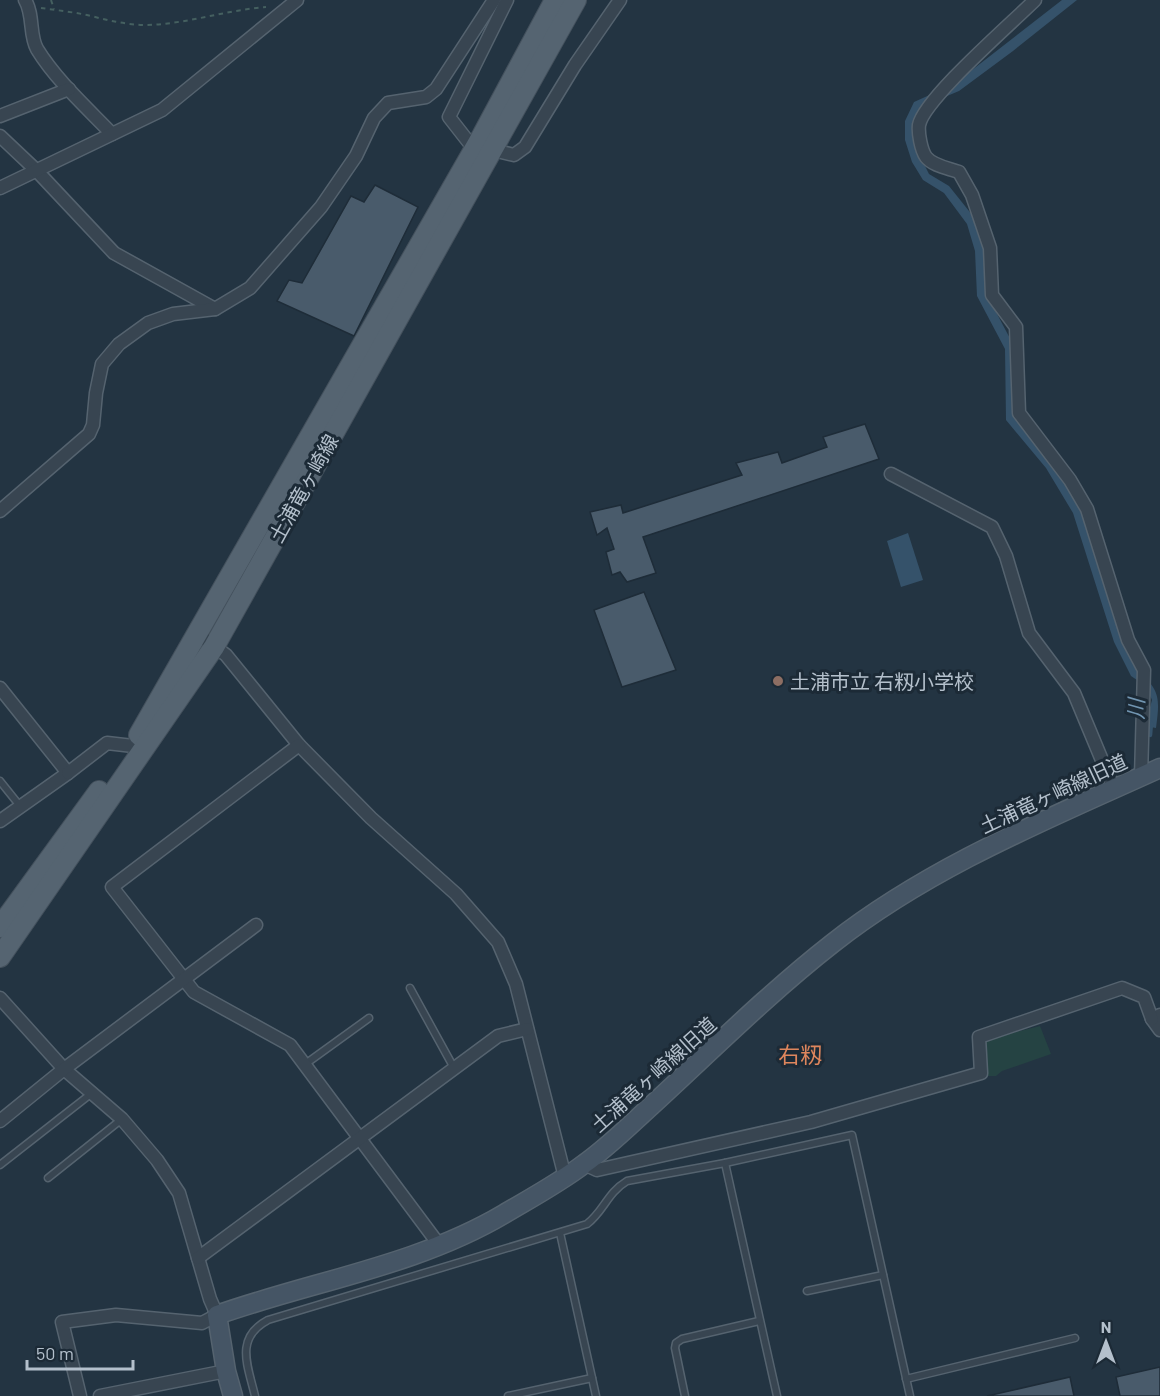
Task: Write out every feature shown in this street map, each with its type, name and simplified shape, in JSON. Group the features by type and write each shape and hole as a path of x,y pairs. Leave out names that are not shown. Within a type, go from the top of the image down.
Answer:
{"main road":[{"name":"土浦竜ヶ崎線","path":"0,957 214,647 483,150 555,0"},
{"name":"土浦竜ヶ崎線","path":"0,927 133,746 483,150 576,0"}],"street":[{"path":"0,511 89,434 93,425 102,364 119,344 148,323 173,314 215,309 250,288 321,207 356,156 374,118 388,103 426,97 436,89 494,0"},
{"path":"507,0 449,117 483,150 514,155 525,147 620,0"},
{"path":"1035,0 951,81 926,110 919,125 920,140 925,156 934,164 959,172 972,195 990,248 992,295 1016,327 1019,413 1070,480 1087,509 1128,640 1144,670 1141,777"},
{"path":"27,3 36,48 69,90 112,134"},
{"path":"0,188 162,111 293,3"},
{"path":"0,116 69,90"},
{"path":"0,136 36,170 114,253 215,309"},
{"path":"891,474 992,527 1006,556 1029,633 1074,693 1114,789"},
{"path":"198,634 226,655 299,745 371,818 456,894 498,942 516,984 565,1177"},
{"path":"0,688 68,773"},
{"path":"0,820 107,743 133,746"},
{"path":"299,745 112,887 194,992 290,1045 440,1246"},
{"name":"土浦竜ヶ崎線旧道","path":"217,1315 412,1256 440,1246 502,1215 565,1177 608,1145 780,987 833,943 891,901 965,859 1160,768"},
{"path":"0,1121 64,1069 256,925"},
{"path":"584,1164 597,1170 811,1122 981,1073 979,1037 1122,988 1144,998 1156,1017 1160,1030"},
{"path":"0,998 64,1069 122,1119 157,1160 179,1194 210,1299 217,1315 226,1371 233,1396"},
{"path":"198,1258 498,1036 527,1029"},
{"path":"80,1396 62,1322 116,1315 202,1323 217,1315"},
{"path":"100,1396 226,1371"}],"lane":[{"path":"0,781 20,806"},
{"path":"410,988 454,1068"},
{"path":"304,1065 369,1017"},
{"path":"0,1165 92,1093"},
{"path":"48,1178 122,1119"},
{"path":"255,1396 246,1358 246,1344 250,1334 257,1326 268,1320 587,1224 596,1218 609,1195 627,1181 724,1163 852,1134 910,1396"},
{"path":"724,1163 777,1396"},
{"path":"560,1233 596,1396"},
{"path":"807,1291 883,1275"},
{"path":"685,1396 675,1348 676,1343 682,1339 759,1321"},
{"path":"906,1379 1075,1338"},
{"path":"508,1396 592,1378"}],"path":[{"path":"51,0 55,10"},
{"path":"27,3 115,22 147,25 189,20 247,8 293,3"}],"green space":[{"path":"1040,1026 1051,1054 1002,1071 996,1076 986,1076 984,1040"}],"water":[{"path":"1062,0 1077,0 959,91 921,107 914,124 921,158 929,174 949,186 977,221 985,249 987,295 1014,346 1015,415 1053,462 1082,509 1091,542 1139,671 1155,690 1158,702 1156,728 1145,726 1152,700 1146,686 1131,676 1114,642 1073,513 1046,468 1006,420 1005,349 977,296 975,251 967,224 944,193 923,180 912,162 905,140 905,121 914,102 954,84"},
{"path":"908,533 923,580 901,587 887,541"}],"building":[{"path":"375,185 418,207 354,336 277,301 289,280 302,283 351,196 364,202"},
{"path":"865,424 879,459 643,537 656,573 627,582 620,572 612,575 606,552 614,549 607,528 597,535 590,512 621,505 623,513 742,475 736,463 778,452 782,463 827,447 823,437"},
{"path":"644,592 676,670 622,687 594,610"},
{"path":"1160,1367 1160,1396 1120,1396 1116,1377"},
{"path":"1070,1377 1074,1396 987,1396"}],"waterway":[{"name":"川","path":"1150,735 1151,723"}],"place":[{"name":"土浦市立 右籾小学校","path":"778,681"}],"district":[{"name":"右籾","path":"800,1054"}]}
